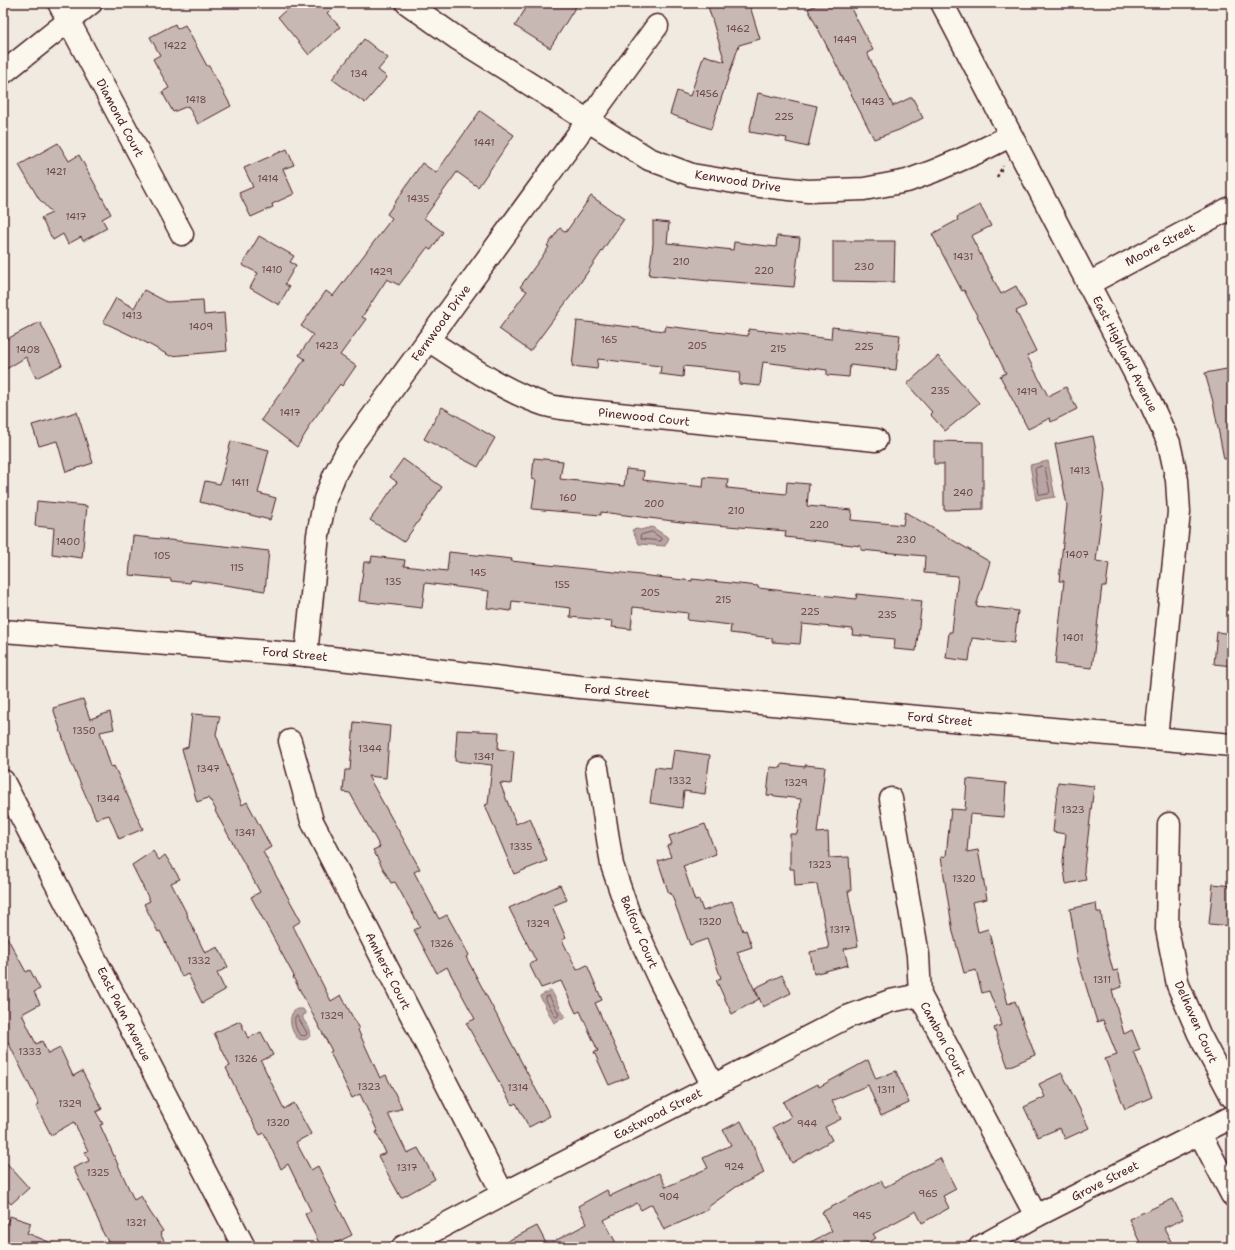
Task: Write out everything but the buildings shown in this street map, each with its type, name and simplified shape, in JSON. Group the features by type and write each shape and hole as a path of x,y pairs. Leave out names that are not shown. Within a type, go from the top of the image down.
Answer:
{"street":[{"path":"3,73 64,12 91,3"},
{"name":"Kenwood Drive","path":"407,3 458,38 650,159 692,175 752,186 808,191 864,189 907,181 969,156 1010,136"},
{"name":"East Highland Avenue","path":"942,3 1151,404 1169,443 1177,480 1179,512 1156,738"},
{"name":"Diamond Court","path":"64,12 182,234"},
{"name":"Fernwood Drive","path":"306,655 318,535 325,499 335,474 348,450 658,26"},
{"name":"Moore Street","path":"1088,284 1232,207"},
{"name":"Pinewood Court","path":"428,340 479,373 526,398 548,406 876,440"},
{"name":"Ford Street","path":"3,631 306,655 580,687 1232,745"},
{"name":"Amherst Court","path":"290,741 312,821 503,1194"},
{"name":"Balfour Court","path":"597,768 612,865 628,912 660,981 713,1086"},
{"name":"East Palm Avenue","path":"3,781 244,1247"},
{"name":"Cambon Court","path":"891,799 918,955 920,995 1036,1216"},
{"name":"Delhaven Court","path":"1169,824 1167,929 1178,985 1199,1034 1232,1097"},
{"name":"Eastwood Street","path":"403,1247 847,1017 890,1001 920,995"},
{"name":"Grove Street","path":"980,1247 1036,1216 1232,1117"},
{"path":"1200,1134 1232,1195"}],"path":[{"path":"997,177 1003,166"}],"water":[{"path":"1048,461 1055,497 1036,500 1030,465"},
{"path":"652,527 669,538 665,546 639,544 632,530"},
{"path":"551,990 565,1017 554,1023 540,996"},
{"path":"297,1009 303,1009 306,1014 303,1015 303,1019 309,1027 311,1033 308,1038 304,1040 299,1039 292,1029 292,1015"}]}
